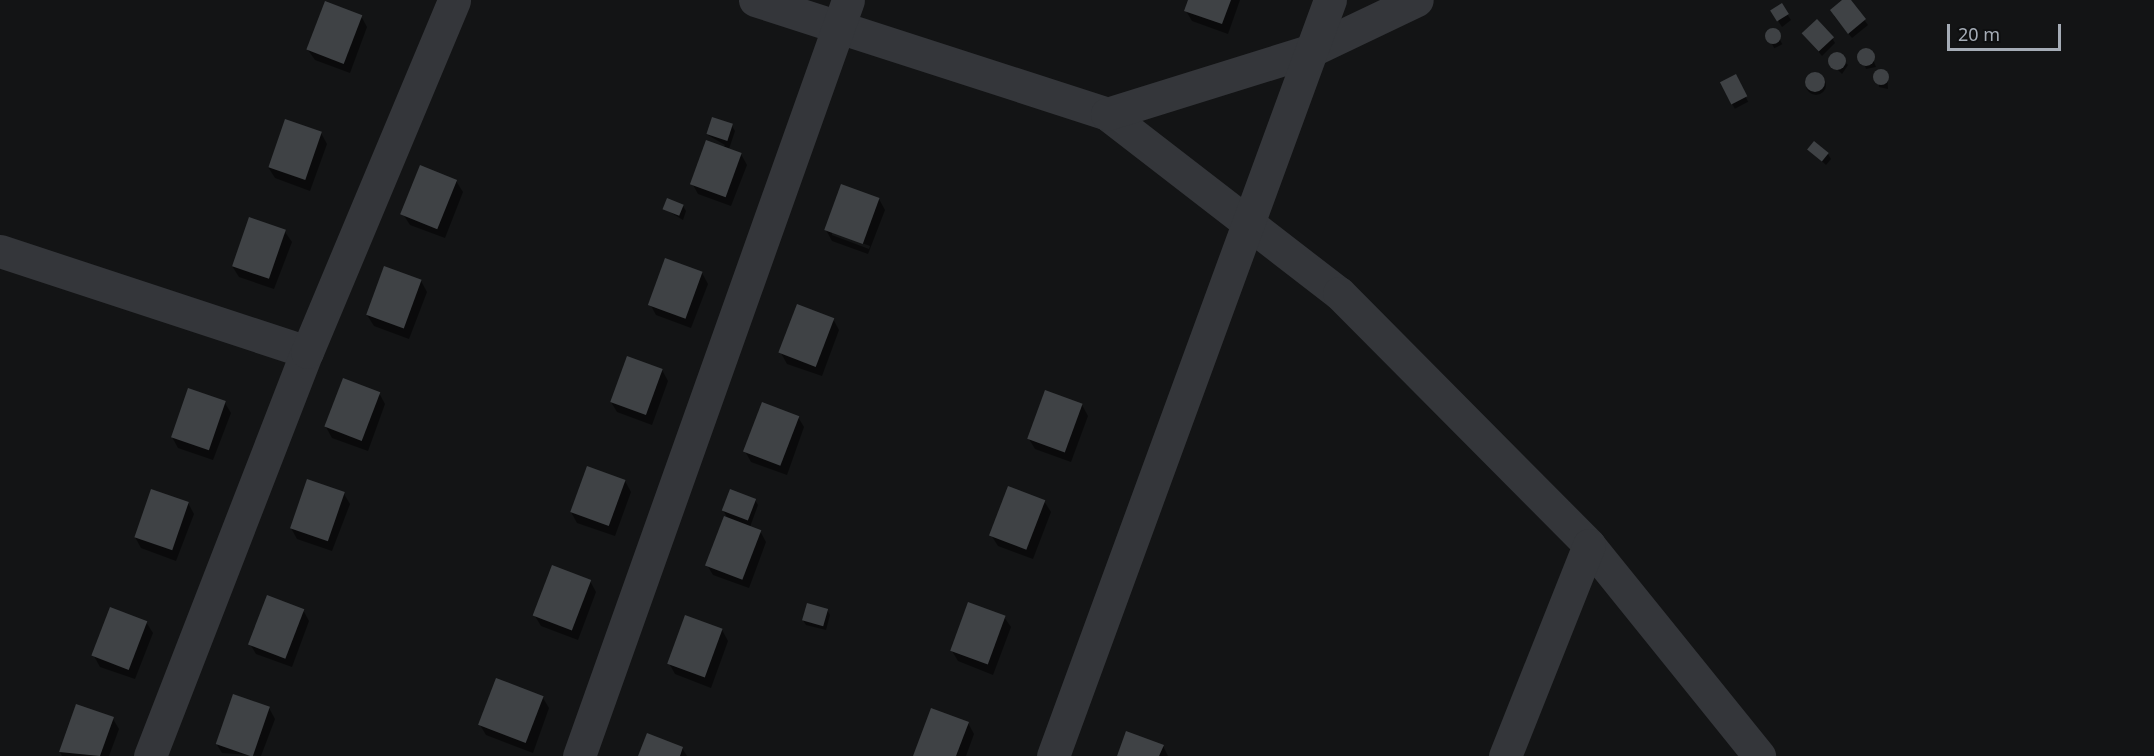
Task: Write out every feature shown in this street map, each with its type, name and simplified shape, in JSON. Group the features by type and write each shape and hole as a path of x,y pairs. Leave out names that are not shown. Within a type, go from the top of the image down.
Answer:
{"street":[{"path":"150,756 307,352 454,0"},
{"path":"755,0 843,14 1107,114 1339,293 1589,545 1759,756"},
{"path":"1053,756 1330,0"},
{"path":"1107,114 1312,50 1417,0"},
{"path":"579,756 843,14"},
{"path":"0,251 307,352"},
{"path":"1505,756 1589,545"}],"building":[{"path":"1188,0 1231,0 1222,24 1184,11"},
{"path":"1842,0 1851,0 1866,19 1848,34 1830,10"},
{"path":"325,1 362,15 344,64 306,50"},
{"path":"1782,3 1789,14 1777,21 1770,10"},
{"path":"1817,19 1834,37 1819,52 1802,33"},
{"path":"1770,28 1776,28 1781,36 1779,42 1770,44 1765,39 1765,33"},
{"path":"1866,48 1872,51 1875,57 1872,63 1866,66 1860,63 1857,57 1860,51"},
{"path":"1837,52 1843,55 1846,61 1843,67 1837,70 1831,67 1828,61 1831,55"},
{"path":"1881,69 1887,71 1889,77 1887,83 1881,85 1875,83 1873,77 1875,71"},
{"path":"1815,72 1822,75 1825,82 1822,89 1815,92 1808,89 1805,82 1808,75"},
{"path":"1736,74 1747,96 1731,104 1720,82"},
{"path":"712,117 733,124 727,141 706,134"},
{"path":"285,119 322,132 305,180 268,167"},
{"path":"706,140 742,153 726,197 690,184"},
{"path":"1814,141 1829,153 1822,162 1807,150"},
{"path":"420,165 457,180 437,229 400,214"},
{"path":"841,184 880,198 863,244 824,230"},
{"path":"667,198 684,205 679,216 663,209"},
{"path":"249,217 286,230 269,279 232,266"},
{"path":"665,258 703,272 685,319 648,305"},
{"path":"384,266 422,280 404,329 366,315"},
{"path":"797,304 834,318 816,367 778,353"},
{"path":"627,356 663,369 646,415 610,402"},
{"path":"343,378 380,392 362,441 324,427"},
{"path":"188,388 226,401 209,450 171,437"},
{"path":"1045,390 1083,404 1065,453 1027,439"},
{"path":"762,402 799,416 780,466 743,451"},
{"path":"587,466 626,480 609,526 570,512"},
{"path":"307,479 345,492 328,541 290,528"},
{"path":"1008,486 1045,500 1026,550 989,535"},
{"path":"151,489 189,502 172,550 134,537"},
{"path":"730,489 756,499 748,521 722,510"},
{"path":"724,516 761,530 742,580 705,565"},
{"path":"552,565 591,580 572,630 533,615"},
{"path":"267,595 304,609 285,659 248,644"},
{"path":"968,602 1006,616 988,665 950,651"},
{"path":"807,603 828,609 823,626 802,620"},
{"path":"110,607 147,621 129,670 91,656"},
{"path":"685,615 723,629 705,678 667,664"},
{"path":"496,678 544,696 526,743 478,725"},
{"path":"233,694 270,707 253,756 216,744"},
{"path":"76,704 114,717 100,756 59,752"},
{"path":"931,708 969,722 956,756 913,756"},
{"path":"1126,731 1164,745 1159,756 1117,756"},
{"path":"647,733 683,747 680,756 638,756"}]}
